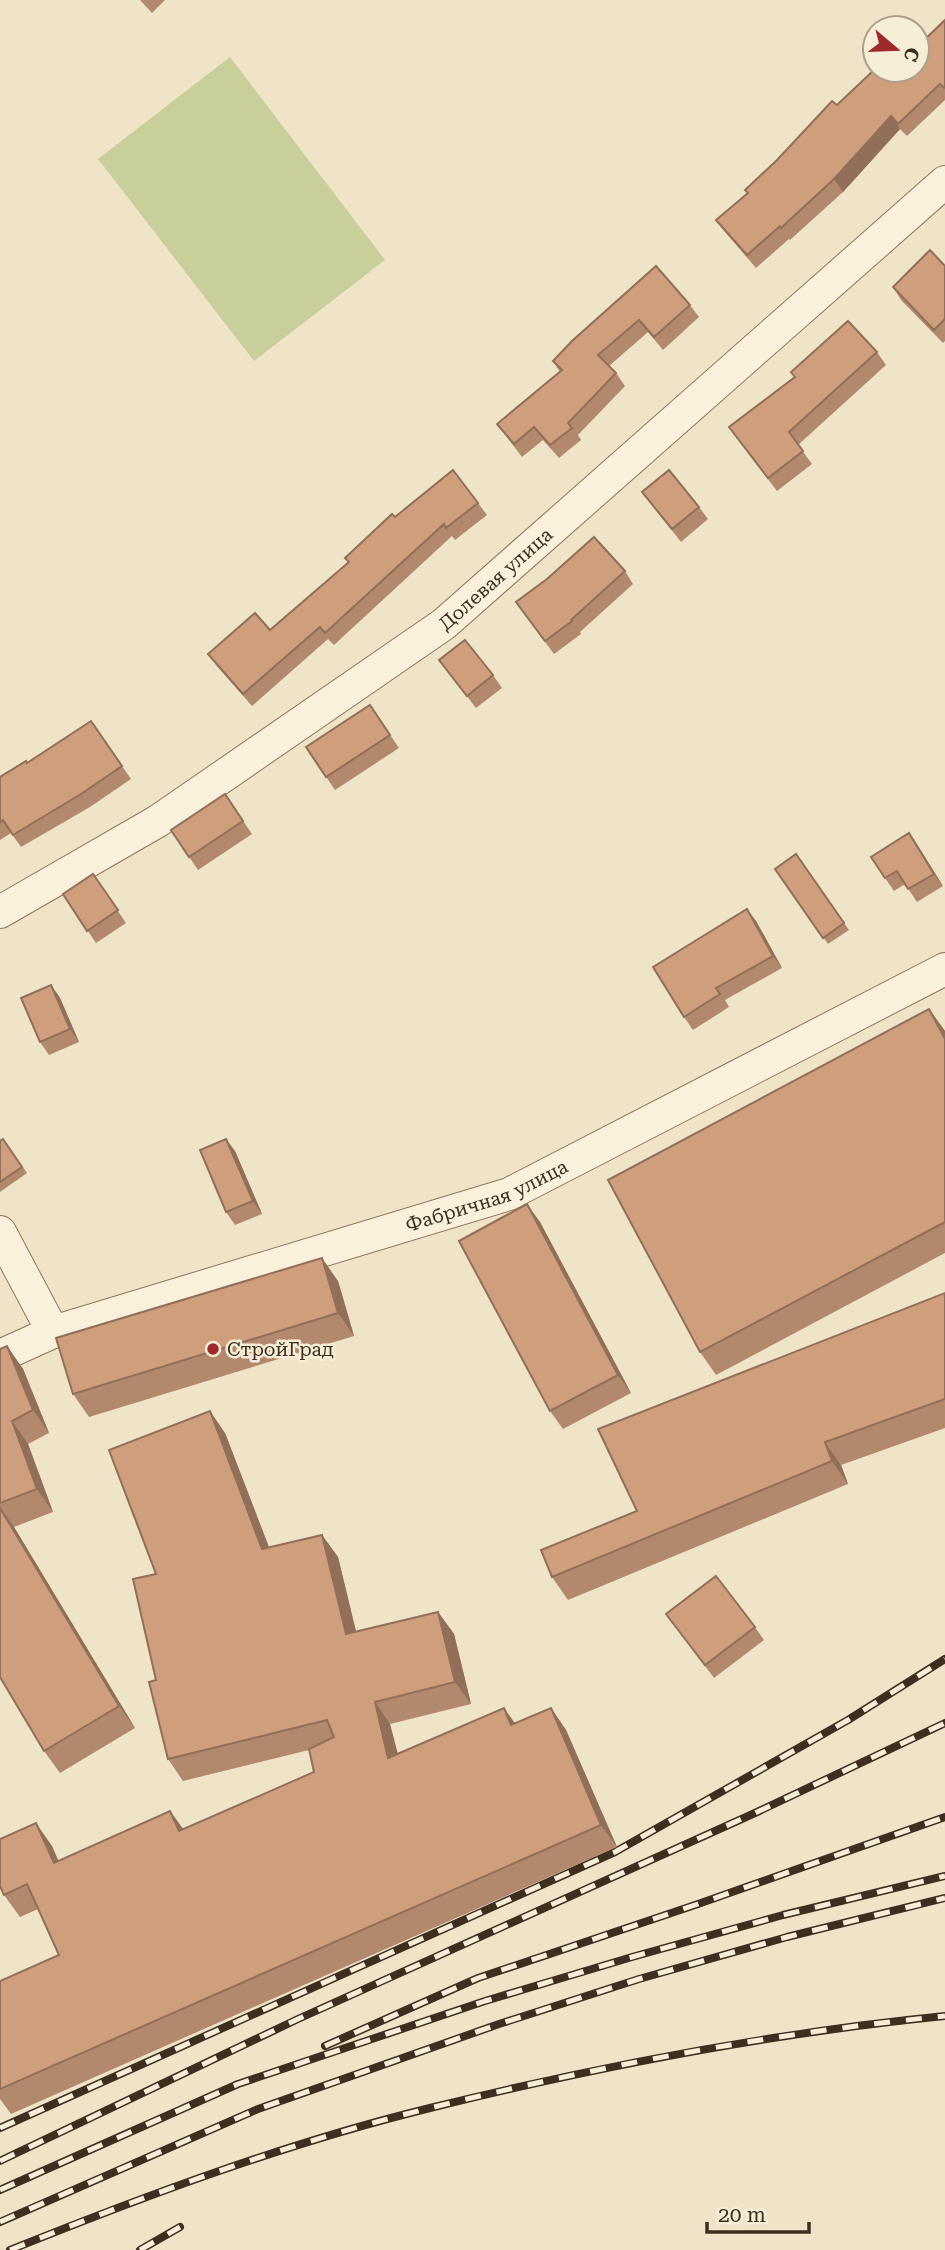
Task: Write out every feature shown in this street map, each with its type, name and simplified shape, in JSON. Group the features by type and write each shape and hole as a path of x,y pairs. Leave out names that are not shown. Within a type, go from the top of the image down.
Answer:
{"street":[{"name":"Долевая улица","path":"0,912 158,821 444,624 945,182"},
{"name":"Фабричная улица","path":"0,1356 53,1332 509,1194 945,969"},
{"path":"0,1232 53,1332"}],"green space":[{"path":"230,57 385,260 254,361 98,159"}],"building":[{"path":"945,20 945,87 940,84 898,124 891,116 834,179 747,255 716,220 748,193 745,190 832,101 837,105 861,82 931,84 931,34"},
{"path":"930,250 945,266 945,319 934,330 893,287"},
{"path":"656,266 690,305 654,337 639,320 598,355 616,373 568,423 572,428 550,445 534,427 514,444 497,424 562,370 553,361"},
{"path":"848,321 877,352 789,432 803,451 768,478 729,427 795,377 791,372"},
{"path":"453,470 478,503 446,528 444,524 325,633 320,627 243,694 208,654 255,613 270,630 349,562 345,558 392,514 395,517"},
{"path":"669,470 699,507 672,529 642,492"},
{"path":"594,537 625,571 572,621 545,641 516,602 547,579"},
{"path":"465,640 493,675 467,696 439,660"},
{"path":"370,705 390,735 326,777 306,747"},
{"path":"91,721 122,766 13,835 3,820 0,822 0,777 26,761 27,763"},
{"path":"225,794 243,821 189,857 171,830"},
{"path":"909,833 934,874 908,889 897,871 885,878 871,857"},
{"path":"796,854 844,923 823,938 775,869"},
{"path":"93,874 118,910 87,931 63,894"},
{"path":"747,909 773,956 716,988 720,994 684,1017 653,967"},
{"path":"51,985 70,1029 40,1042 21,998"},
{"path":"929,1009 945,1039 945,1222 700,1352 608,1180"},
{"path":"3,1139 22,1167 0,1182 0,1141"},
{"path":"226,1139 253,1201 226,1212 200,1150"},
{"path":"527,1204 618,1375 550,1411 459,1241"},
{"path":"322,1258 338,1313 73,1394 56,1338"},
{"path":"945,1293 945,1399 825,1442 832,1461 552,1577 541,1550 637,1511 598,1429"},
{"path":"7,1346 33,1410 12,1421 37,1489 0,1503 0,1349"},
{"path":"210,1411 262,1549 322,1535 346,1634 438,1612 455,1682 375,1702 388,1758 504,1708 511,1725 551,1708 601,1825 0,2089 0,1981 59,1955 27,1884 4,1895 0,1886 0,1839 36,1823 54,1863 170,1811 179,1831 314,1772 309,1749 334,1737 327,1720 168,1759 149,1682 156,1680 133,1579 156,1574 109,1450"},
{"path":"0,1508 119,1706 44,1751 0,1677"},
{"path":"716,1576 755,1627 705,1665 666,1614"}],"railway":[{"path":"0,2128 615,1852 848,1720 945,1659"},
{"path":"0,2161 298,2019 755,1813 945,1723"},
{"path":"325,2046 478,1978 945,1817"},
{"path":"0,2190 238,2084 485,2001 783,1915 945,1876"},
{"path":"0,2222 258,2109 499,2024 639,1979 787,1937 945,1898"},
{"path":"10,2250 270,2154 430,2108 558,2078 686,2053 815,2032 945,2016"},
{"path":"140,2250 180,2227"}],"place":[{"name":"СтройГрад","path":"213,1349"}]}
